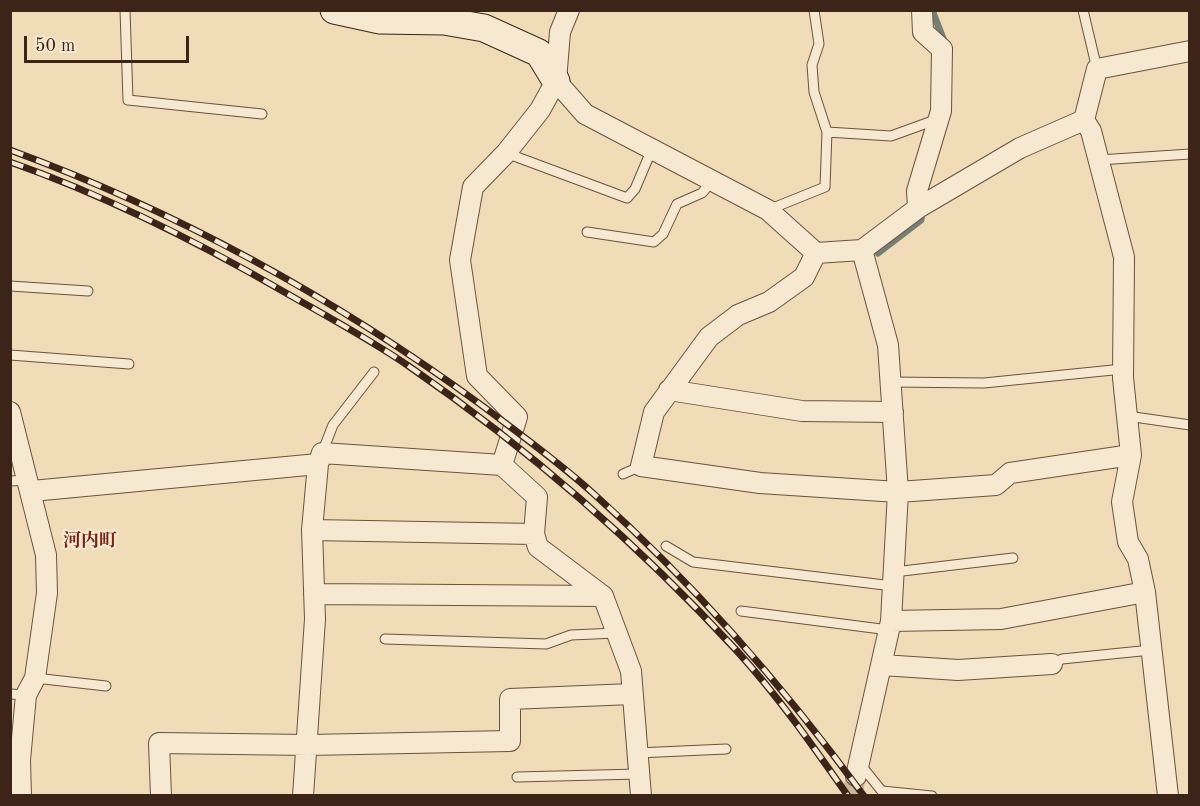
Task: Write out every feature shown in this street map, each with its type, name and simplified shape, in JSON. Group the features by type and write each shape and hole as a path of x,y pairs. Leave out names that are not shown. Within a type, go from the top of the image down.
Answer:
{"street":[{"path":"334,10 380,20 444,21 484,28 539,53 556,81 585,114 768,210 816,253 862,250 918,208 1020,148 1084,120"},
{"path":"502,465 517,417 477,376 460,260 473,188 506,153 540,110 556,81 560,32 569,10"},
{"path":"918,208 918,191 939,118 942,49 923,32 922,10"},
{"path":"1168,795 1145,592 1138,559 1128,542 1122,502 1131,455 1123,369 1124,257 1091,130 1084,120 1097,69 1190,51"},
{"path":"858,770 890,625 898,492 888,345 862,250"},
{"path":"816,253 804,277 769,302 738,315 709,337 654,412 641,466 760,483 898,492 996,485 1010,473 1131,455"},
{"path":"669,390 801,411 893,412"},
{"path":"10,412 24,484 46,555 46,584 24,689 20,760 21,795"},
{"path":"303,795 315,620 312,530 320,458"},
{"path":"24,484 320,458 502,465 537,497 534,534 538,547 603,596 631,671 641,795"},
{"path":"312,530 534,534"},
{"path":"890,625 1001,619 1145,592"},
{"path":"314,594 603,596"},
{"path":"882,665 958,670 1052,664"},
{"path":"161,795 159,743 308,745 510,741 510,699 632,694"}],"lane":[{"path":"125,10 128,100 262,114"},
{"path":"768,210 825,187 826,132 814,92 812,65 819,44 814,10"},
{"path":"1083,10 1097,69"},
{"path":"826,132 891,136 939,118"},
{"path":"506,153 627,198 635,189 652,149"},
{"path":"1099,160 1190,154"},
{"path":"587,232 654,242 663,234 677,204 702,193 712,181"},
{"path":"10,286 88,291"},
{"path":"10,355 129,364"},
{"path":"891,382 984,383 1123,369"},
{"path":"320,458 333,425 374,372"},
{"path":"1126,416 1190,425"},
{"path":"623,474 641,466"},
{"path":"666,546 693,562 893,579 1013,558"},
{"path":"741,611 890,625"},
{"path":"385,639 546,644 571,635 616,633"},
{"path":"1052,664 1062,659 1151,650"},
{"path":"24,689 106,686"},
{"path":"637,753 726,749"},
{"path":"858,770 883,793 932,795"},
{"path":"517,777 639,774"}],"waterway":[{"path":"932,10 944,41"},
{"path":"878,253 921,220 922,210"}],"tunnel":[{"path":"852,796 856,776"}],"railway":[{"path":"10,150 135,201 256,262 373,331 484,407 595,495 668,565 737,638 834,755 864,796"},
{"path":"10,162 117,205 253,274 395,357 498,431 622,536 700,612 767,686 848,796"}],"district":[{"name":"河内町","path":"90,541"}]}
